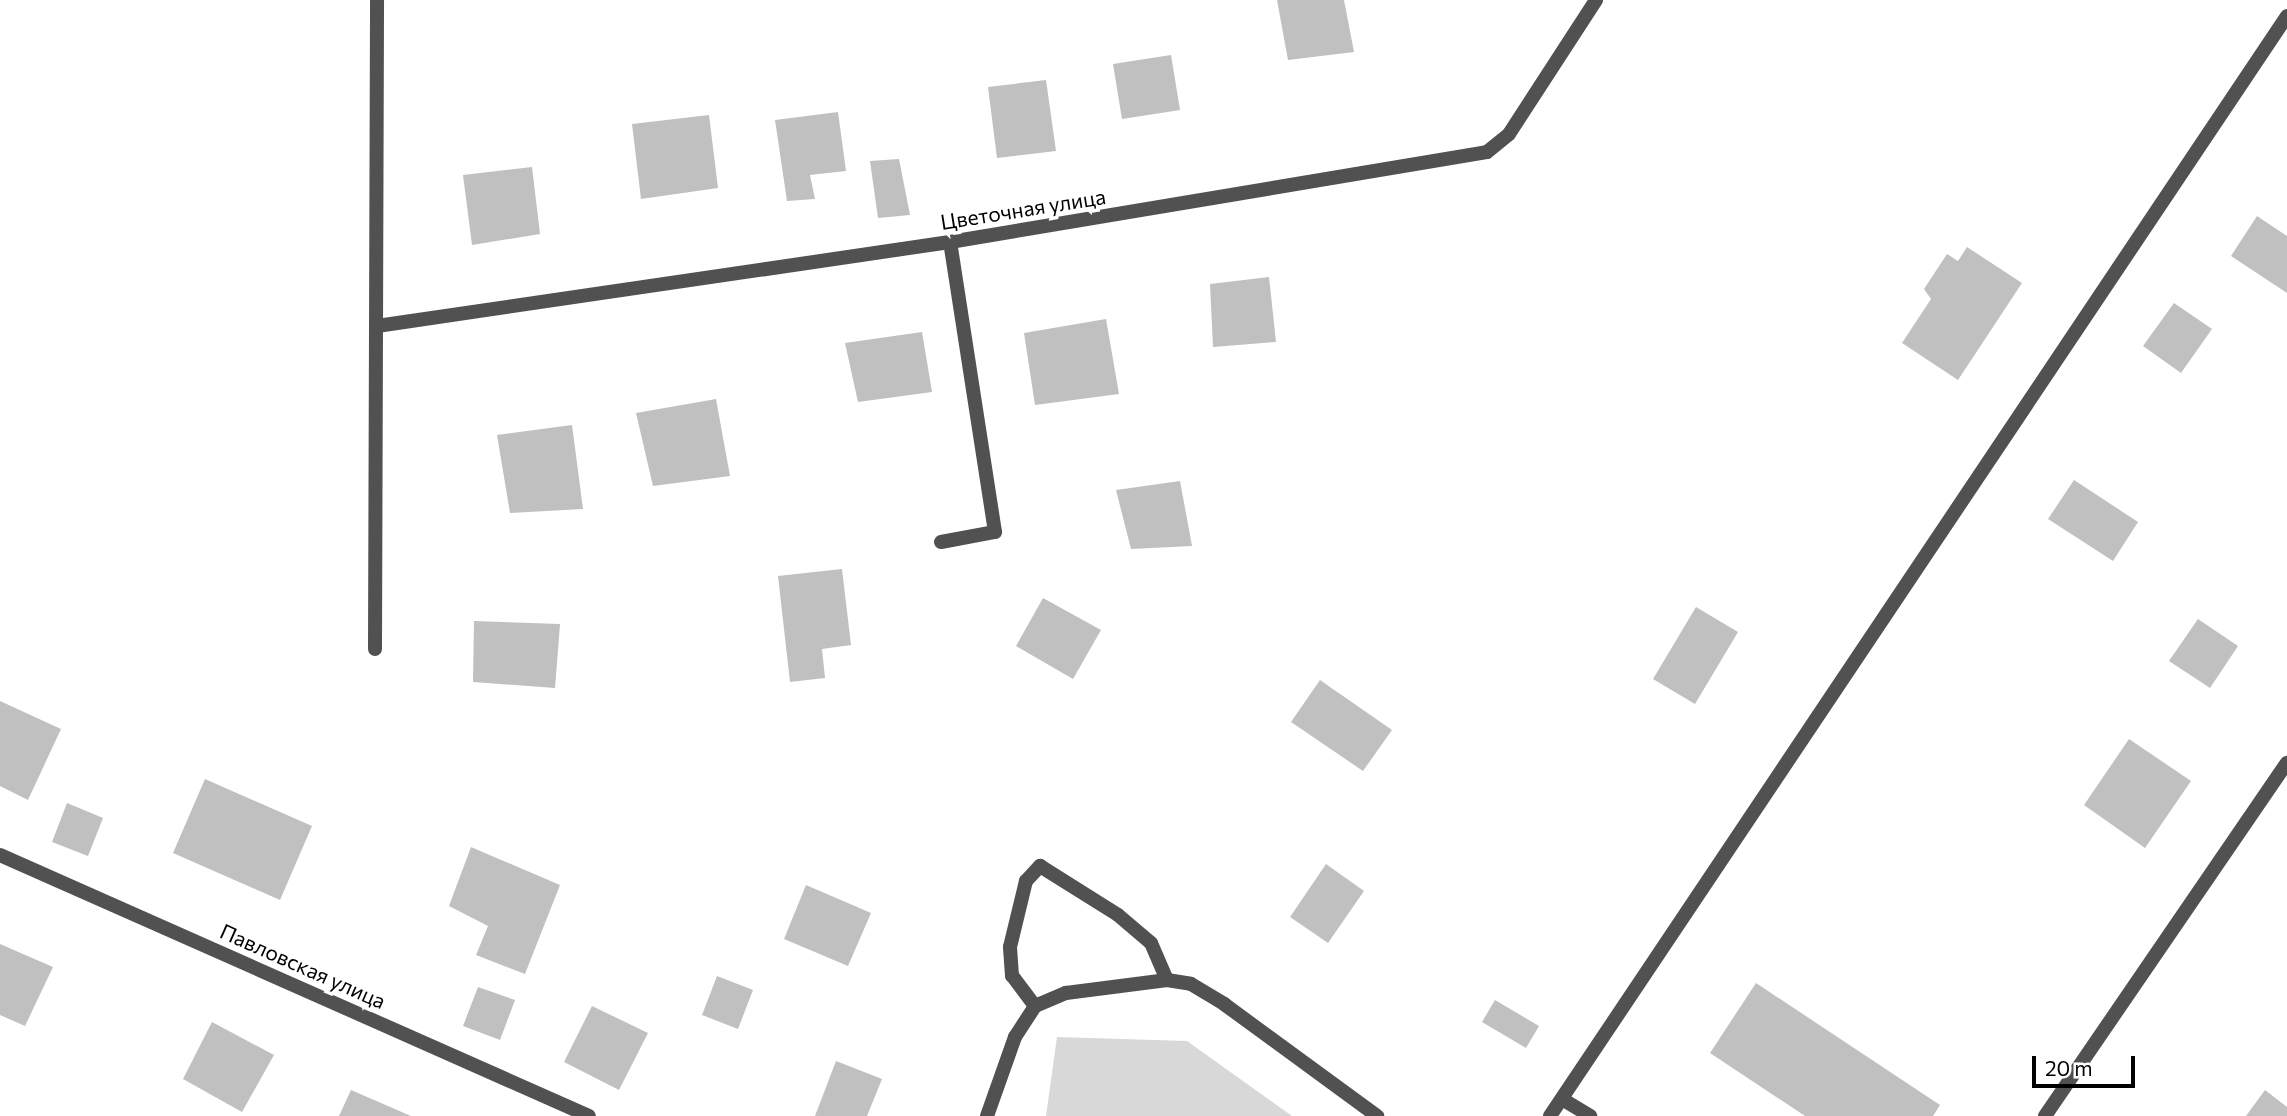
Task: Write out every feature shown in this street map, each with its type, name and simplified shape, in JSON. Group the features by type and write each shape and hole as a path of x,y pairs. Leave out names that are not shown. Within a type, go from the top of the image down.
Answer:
{"street":[{"path":"375,649 377,0"},
{"name":"Цветочная улица","path":"377,326 950,243 1488,152 1509,134 1596,0"},
{"path":"1550,1116 2287,16"},
{"path":"941,542 995,532 950,243"},
{"path":"2045,1116 2287,763"},
{"name":"Павловская улица","path":"0,855 589,1116"},
{"path":"1035,1006 1012,976 1010,947 1026,881 1040,866 1118,915 1151,943 1167,980"},
{"path":"987,1116 1015,1037 1035,1006 1066,993 1167,980 1191,984 1213,998 1377,1116"},
{"path":"1562,1099 1590,1116"}],"shaded area":[{"path":"1057,1037 1187,1041 1292,1116 1046,1116"}],"building":[{"path":"1277,0 1344,0 1354,52 1288,60"},
{"path":"1171,55 1180,110 1122,119 1113,64"},
{"path":"1046,80 1056,151 997,158 988,87"},
{"path":"838,112 846,171 810,175 815,199 787,201 775,120"},
{"path":"709,115 718,188 641,199 632,124"},
{"path":"899,159 910,215 878,218 870,161"},
{"path":"532,167 540,234 472,245 463,175"},
{"path":"2257,216 2287,236 2287,293 2231,256"},
{"path":"1967,247 2022,283 1958,380 1902,343 1931,299 1924,289 1947,254 1958,261"},
{"path":"1269,277 1276,342 1213,347 1210,284"},
{"path":"2174,303 2212,329 2181,373 2143,346"},
{"path":"1106,319 1119,394 1035,405 1024,333"},
{"path":"922,332 932,392 858,402 845,343"},
{"path":"716,399 730,476 653,486 636,413"},
{"path":"572,425 583,509 510,513 497,435"},
{"path":"2074,480 2138,522 2113,561 2048,519"},
{"path":"1180,481 1192,546 1131,549 1116,490"},
{"path":"842,569 851,645 822,649 825,678 790,682 778,576"},
{"path":"1043,598 1101,630 1073,679 1016,646"},
{"path":"1696,607 1738,632 1695,704 1653,679"},
{"path":"2198,619 2238,646 2210,688 2169,661"},
{"path":"474,621 560,624 555,688 473,682"},
{"path":"1320,680 1392,730 1363,771 1291,722"},
{"path":"0,701 61,729 28,800 0,786"},
{"path":"2129,739 2191,781 2145,848 2084,805"},
{"path":"205,779 312,826 280,900 173,853"},
{"path":"67,803 103,818 88,856 52,842"},
{"path":"471,847 560,885 525,974 476,955 488,926 449,906"},
{"path":"1326,864 1364,891 1328,943 1290,917"},
{"path":"806,885 871,913 848,966 784,939"},
{"path":"0,944 53,967 25,1026 0,1015"},
{"path":"717,976 753,990 738,1029 702,1015"},
{"path":"1756,983 1940,1105 1933,1116 1805,1116 1710,1053"},
{"path":"478,987 515,1000 500,1040 463,1026"},
{"path":"1495,1000 1539,1026 1526,1048 1482,1022"},
{"path":"592,1006 648,1033 619,1090 564,1062"},
{"path":"212,1022 274,1055 242,1112 183,1079"},
{"path":"836,1061 882,1079 867,1116 815,1116"},
{"path":"351,1090 411,1116 339,1116"},
{"path":"2265,1090 2287,1107 2287,1116 2246,1116"}]}
